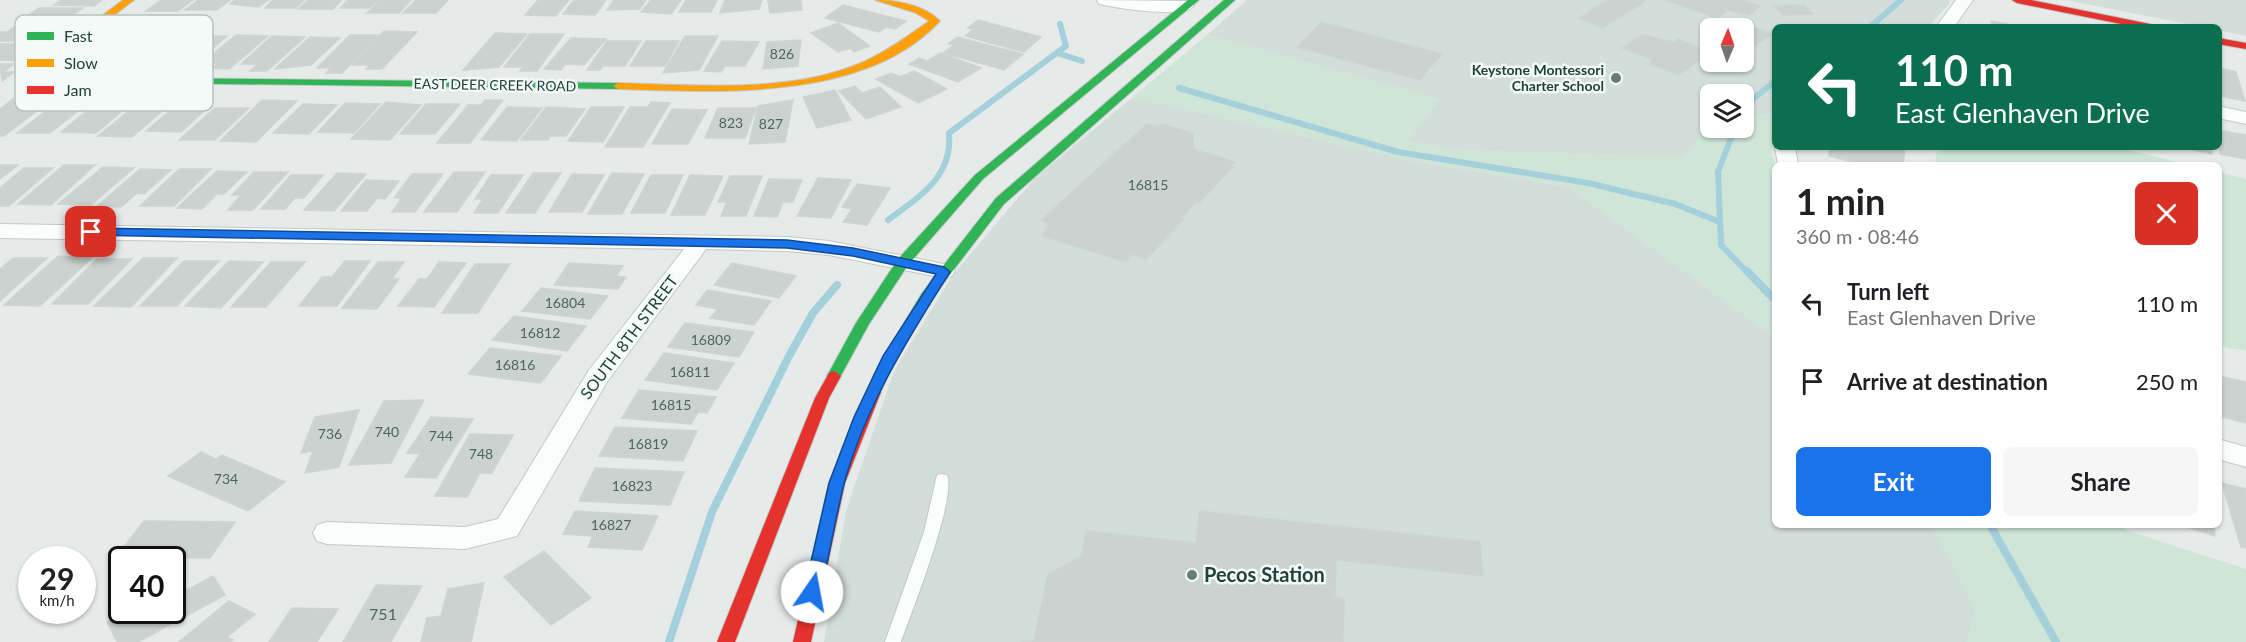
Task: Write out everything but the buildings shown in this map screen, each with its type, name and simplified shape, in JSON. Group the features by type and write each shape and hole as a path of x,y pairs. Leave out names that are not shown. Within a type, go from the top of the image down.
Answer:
{"street":[{"name":"EAST DEER CREEK ROAD","path":"109,15 129,0"},
{"name":"EAST DEER CREEK ROAD","path":"213,82 749,88 796,84 832,77 871,63 927,29 935,21 919,11 880,0"},
{"path":"1105,0 1122,4 1136,1 1187,2"},
{"path":"802,642 837,483 850,446 890,356 944,272 1000,201 1230,0"},
{"path":"1947,24 1965,0"},
{"path":"2017,0 2135,24"},
{"path":"726,642 822,398 863,323 903,262 979,177 1187,2"},
{"path":"2222,42 2246,46"},
{"path":"2222,113 2246,118"},
{"path":"0,231 701,242 819,247 944,272"},
{"name":"SOUTH 8TH STREET","path":"327,533 465,538 507,528 527,499 578,405 639,318 701,242"},
{"path":"2222,450 2246,457"}],"lane":[{"path":"893,642 938,510 944,486 942,479"}],"shaded area":[{"name":"Keystone Montessori Charter School","path":"1247,0 1949,0 1950,3 1931,24 1772,24 1772,113 1754,117 1754,84 1700,84 1700,137 1682,158 1460,150 1407,141 1440,99 1207,35"},
{"path":"2066,0 2246,0 2246,36 2222,31 2222,24 2188,24"},
{"path":"1133,97 1403,159 1569,187 1772,336 1772,528 1933,528 1976,610 1966,642 824,642 846,511 894,371 952,276 1035,178"}],"green space":[{"path":"1207,35 1440,99 1407,141 1460,150 1681,158 1700,136 1754,138 1754,117 1772,113 1772,155 1775,162 1772,162 1772,336 1569,187 1403,159 1133,97"},
{"path":"1941,150 2128,150 2177,162 1935,162 1936,154"},
{"path":"2222,173 2246,179 2246,351 2222,347"},
{"path":"1933,528 2125,528 2246,569 2246,642 1966,642 1975,610"}],"waterway":[{"path":"1873,24 1901,0"},
{"path":"888,220 922,194 940,174 946,162 949,133 1066,46 1060,24"},
{"path":"1057,53 1082,61"},
{"path":"1754,98 1772,84"},
{"path":"1179,88 1398,152 1588,183 1675,204 1720,222"},
{"path":"1731,138 1718,172 1721,245 1748,273"},
{"path":"1747,271 1772,297"},
{"path":"669,642 712,512 789,356 813,313 837,285"},
{"path":"1992,528 2056,642"}],"traffic: fast":[{"path":"834,376 863,323 903,262 979,177 1194,0"},
{"path":"874,392 881,374 927,296 1000,201 1230,0"},
{"path":"213,82 618,86"}],"traffic: slow":[{"path":"109,15 129,0"},
{"path":"618,86 742,87 784,84 825,77 865,65 901,47 935,21 919,11 880,0"}],"traffic: jam":[{"path":"2017,0 2135,24"},
{"path":"2222,42 2246,46"},
{"path":"726,642 822,398 834,376"},
{"path":"802,642 837,483 874,392"}],"place":[{"name":"Keystone Montessori Charter School","path":"1616,78"},
{"name":"Pecos Station","path":"1192,575"}],"route":[{"path":"91,232 787,244 853,252 944,272 909,322 880,374 850,446 837,483 812,592"}]}
